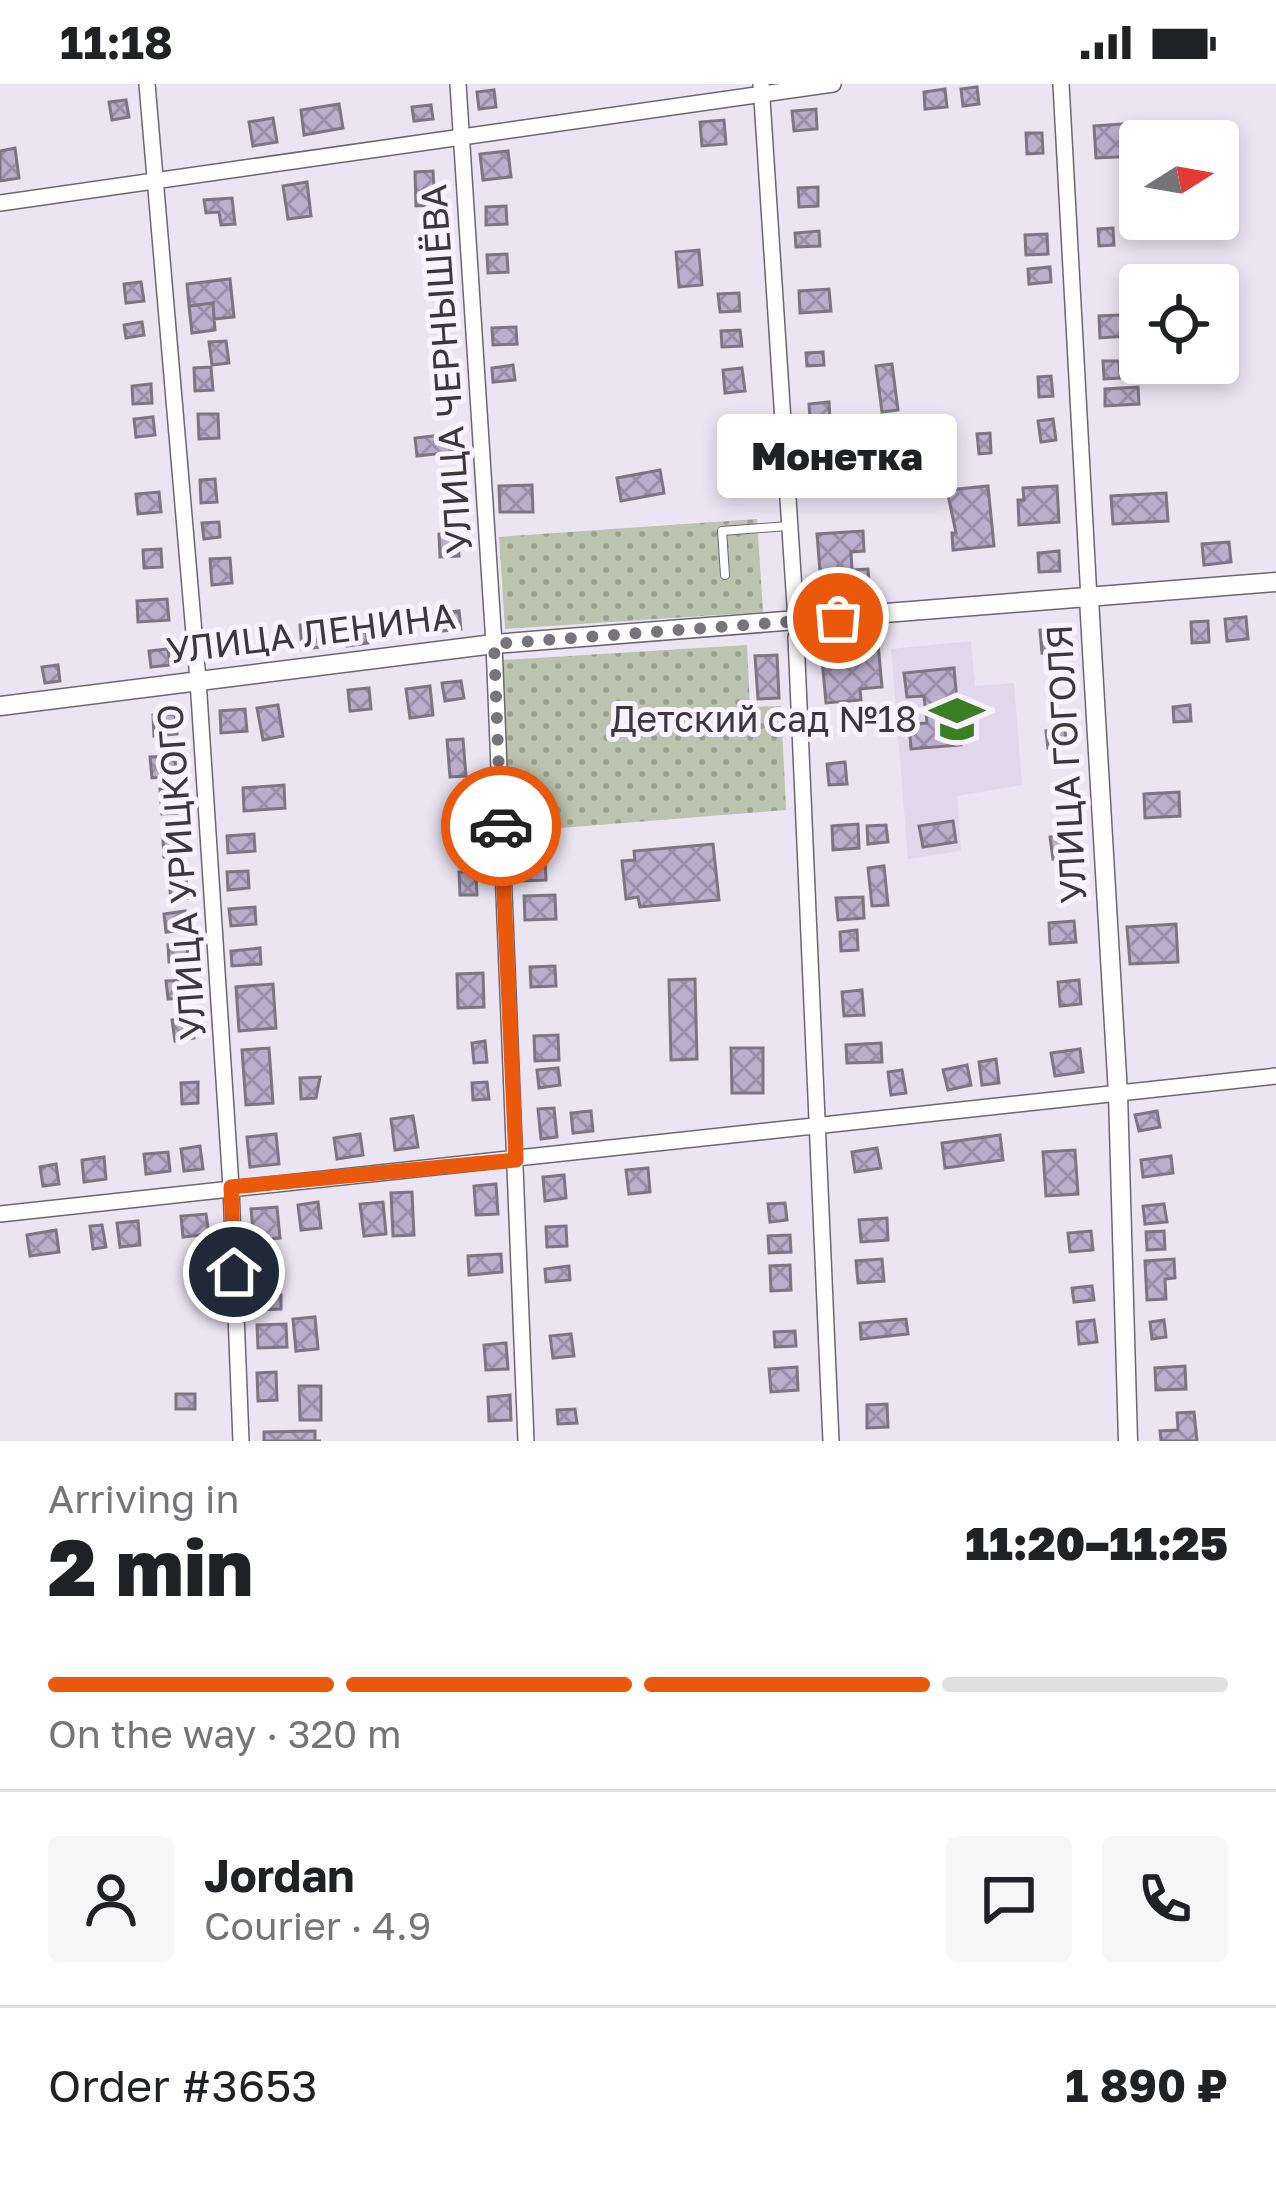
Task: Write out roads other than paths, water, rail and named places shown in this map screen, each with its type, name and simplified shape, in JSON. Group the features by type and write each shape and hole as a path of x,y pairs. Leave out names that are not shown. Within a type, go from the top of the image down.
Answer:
{"street":[{"name":"УЛИЦА УРИЦКОГО","path":"147,84 198,680 231,1187 241,1441"},
{"name":"УЛИЦА ЧЕРНЫШЁВА","path":"458,84 494,644 526,1441"},
{"path":"0,203 761,90 833,84"},
{"name":"УЛИЦА ГОГОЛЯ","path":"1061,84 1118,1094 1128,1441"},
{"path":"761,90 796,629 831,1441"},
{"name":"УЛИЦА ЛЕНИНА","path":"0,706 494,644 796,629 1276,582"},
{"path":"0,1214 1276,1076"}],"lane":[{"path":"725,575 722,532 790,526"}],"place":[{"name":"Монетка","path":"838,618"},
{"name":"Детский сад №18","path":"957,719"}]}
